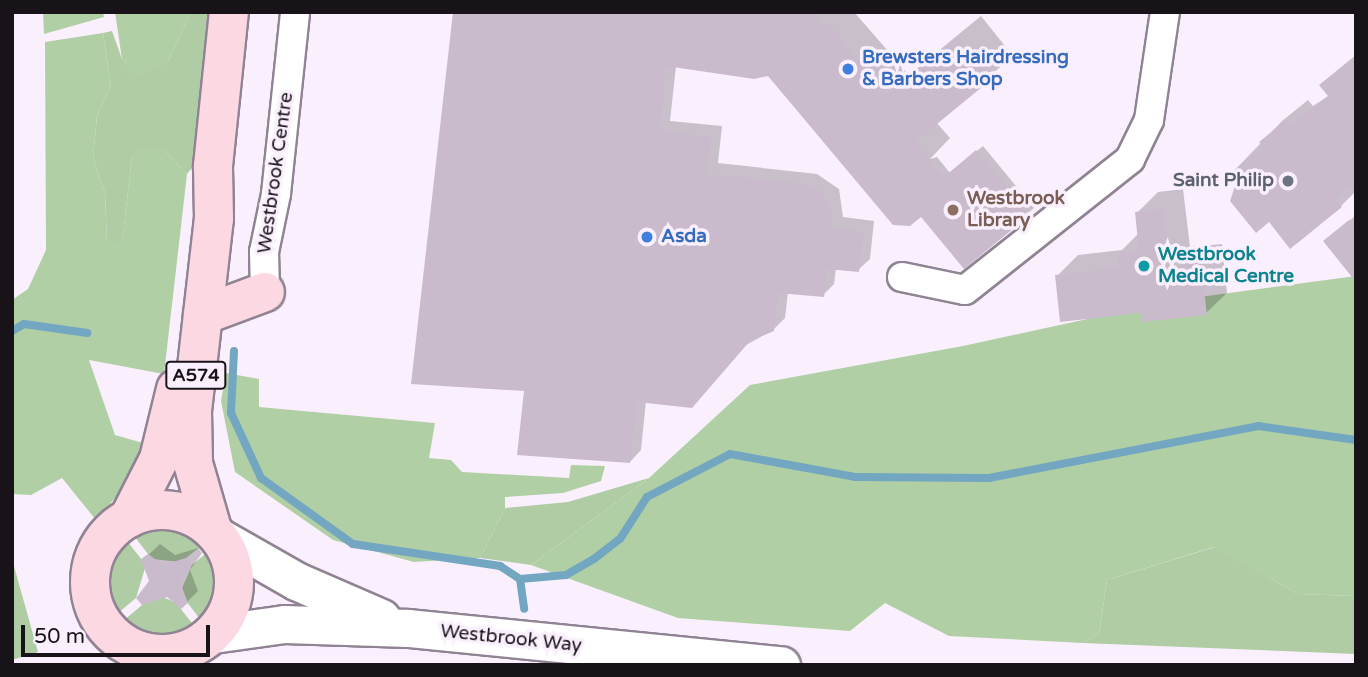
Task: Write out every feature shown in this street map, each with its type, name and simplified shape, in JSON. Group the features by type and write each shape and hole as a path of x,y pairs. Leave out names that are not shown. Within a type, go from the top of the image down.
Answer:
{"main road":[{"name":"A574","path":"213,166 198,217 167,430 159,459 129,517 110,531 91,567 94,608 125,653 160,654 201,647 226,617 235,576 200,494 191,437 214,219 213,166 229,12"},
{"path":"203,314 265,292"},
{"path":"129,517 172,510 194,517 216,533"}],"street":[{"name":"Westbrook Centre","path":"265,292 264,252 276,194 295,12"},
{"path":"902,277 965,290 1130,159 1149,120 1165,12"},
{"name":"Westbrook Way","path":"216,533 328,597 408,628"},
{"name":"Westbrook Way","path":"201,647 284,624 408,628 781,665"}],"green space":[{"path":"43,12 103,12 104,17 44,34"},
{"path":"115,12 191,12 168,62 136,76 122,59"},
{"path":"191,12 210,12 198,160 187,174 165,151 132,156 122,244 107,242 105,193 93,158 97,116 111,85 103,33 112,31 122,59 136,75 168,62"},
{"path":"103,33 111,85 97,116 93,158 105,193 107,242 122,243 132,156 142,148 165,151 187,174 164,374 89,360 115,435 143,443 121,491 96,520 62,478 31,495 12,494 12,300 28,289 46,250 45,42"},
{"path":"1356,276 1356,596 1298,594 1214,547 1107,580 1099,634 1083,643 949,636 885,603 850,631 678,618 531,565 649,478 750,385 963,346 1170,301"},
{"path":"226,373 259,379 259,407 435,423 429,458 451,460 462,472 569,478 571,465 605,466 601,481 563,493 505,497 505,508 480,558 414,562 333,540 235,472 221,401"},
{"path":"649,478 531,565 480,558 505,508 568,502"},
{"path":"172,527 205,543 181,562 152,559 134,536"},
{"path":"127,541 146,565 136,598 118,613 110,593 110,571"},
{"path":"1215,547 1298,594 1356,596 1356,654 1083,643 1099,634 1107,580"},
{"path":"210,550 219,568 220,590 203,623 180,593 192,565"},
{"path":"12,559 38,652 12,660"},
{"path":"163,597 176,603 196,628 177,637 156,637 124,620 147,601"}],"building":[{"name":"Asda","path":"453,12 812,12 823,25 827,22 887,95 959,36 993,78 915,142 944,177 976,150 1030,215 964,269 921,217 910,226 893,225 768,76 754,79 666,66 660,131 711,137 707,174 806,184 821,192 832,209 832,228 864,232 859,272 827,269 824,297 778,293 774,331 750,341 692,408 637,402 630,463 517,455 524,391 411,384"},
{"name":"Saint Philip","path":"1356,55 1356,193 1350,186 1335,198 1342,207 1290,249 1269,222 1256,233 1230,201 1235,186 1227,176 1263,147 1259,142 1286,120 1291,125 1328,96 1319,85"},
{"name":"Westbrook Medical Centre","path":"1163,209 1169,267 1201,264 1207,315 1141,322 1141,313 1060,322 1055,275 1118,268 1117,253 1139,251 1135,212"},
{"path":"1349,220 1356,229 1356,282 1323,241"},
{"path":"148,554 163,565 186,558 192,565 180,582 188,603 181,609 167,597 142,605 136,598 149,581 141,559"}],"waterway":[{"path":"12,331 24,324 87,333"},
{"path":"234,351 231,413 261,478 353,544 500,566 520,579 566,575 594,559 620,539 647,497 730,454 855,477 989,478 1258,426 1356,440"},
{"path":"520,579 524,609"}],"place":[{"name":"Brewsters Hairdressing & Barbers Shop","path":"848,69"},
{"name":"Saint Philip","path":"1288,181"},
{"name":"Westbrook Library","path":"953,210"},
{"name":"Asda","path":"647,237"},
{"name":"Westbrook Medical Centre","path":"1144,266"}]}
